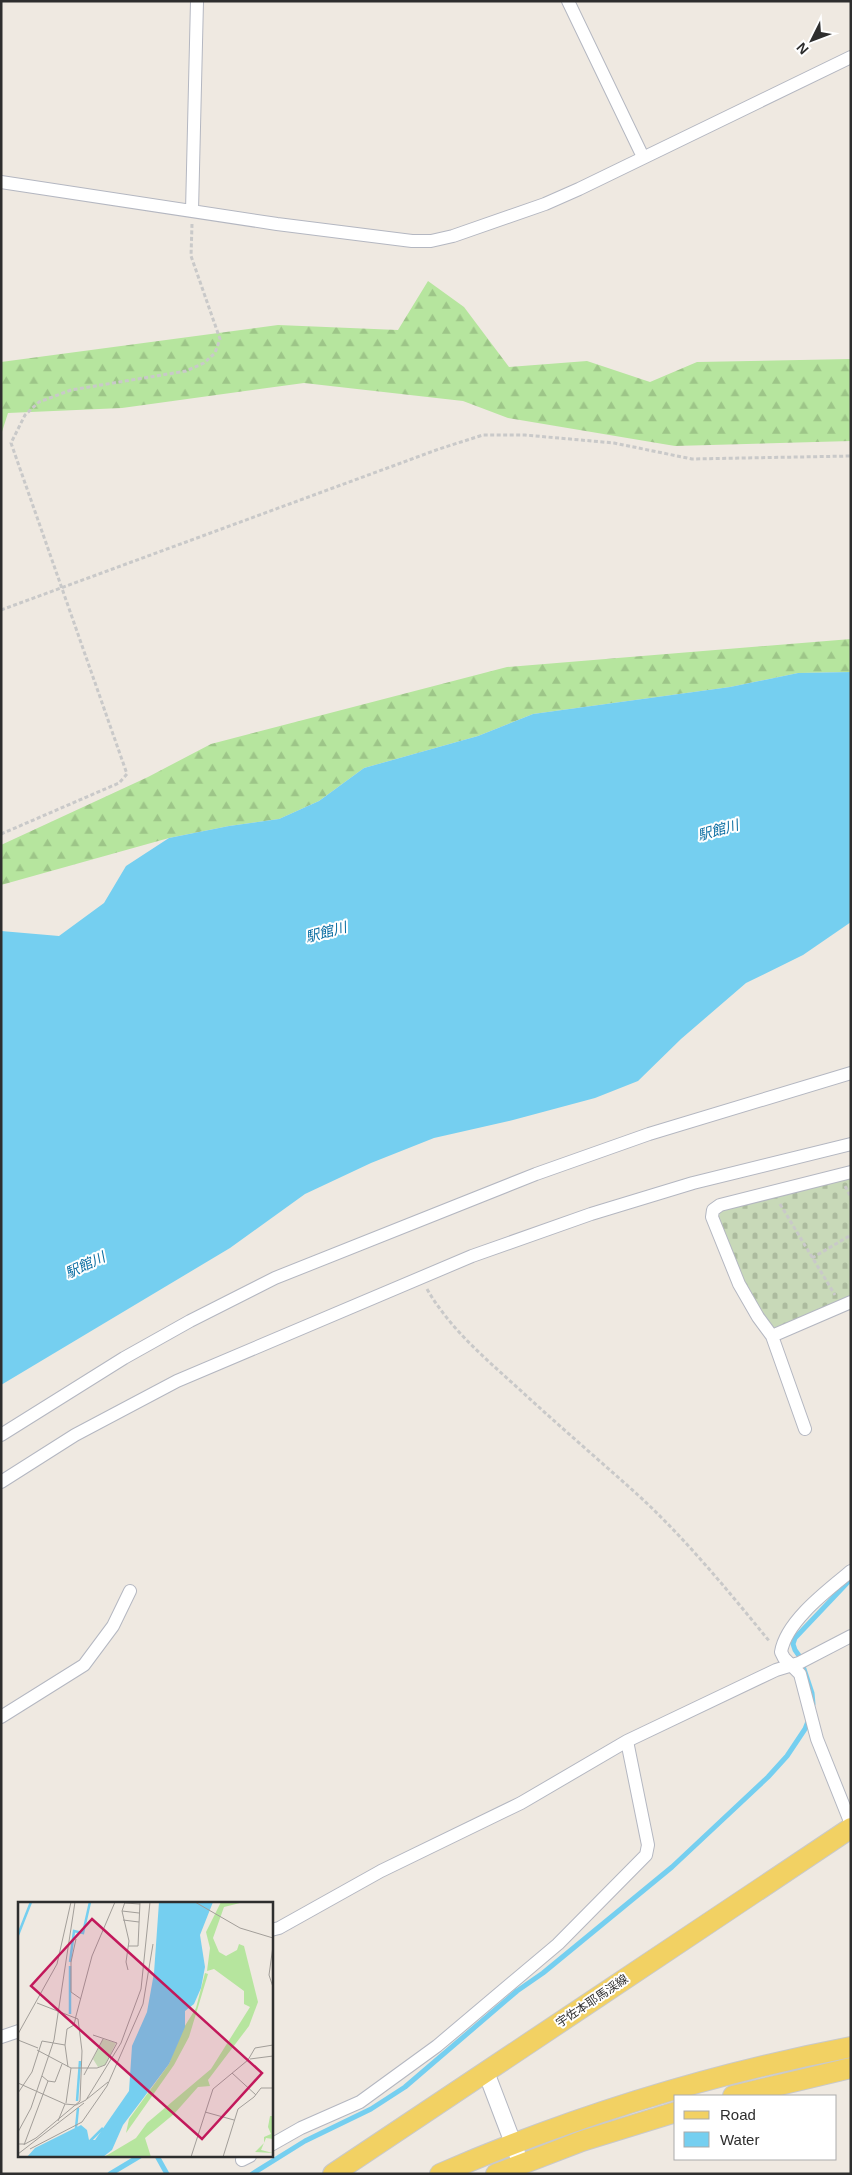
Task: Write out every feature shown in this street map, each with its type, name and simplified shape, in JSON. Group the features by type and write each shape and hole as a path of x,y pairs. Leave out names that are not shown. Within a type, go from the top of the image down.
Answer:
{"main road":[{"name":"宇佐本耶馬渓線","path":"333,2174 851,1826"},
{"path":"440,2174 513,2143 668,2091 851,2048"},
{"path":"737,2095 851,2068"},
{"path":"496,2174 599,2135 674,2113"}],"street":[{"path":"192,211 198,1"},
{"path":"568,1 643,157"},
{"path":"1,182 306,228 412,241 431,241 453,236 545,204 851,57"},
{"path":"1,1435 124,1358 275,1278 536,1174 640,1137 851,1073"},
{"path":"1,1482 75,1435 177,1381 472,1256 591,1214 693,1183 851,1144"},
{"path":"804,1429 772,1336 754,1311 739,1284 712,1216 714,1210 720,1204 851,1172"},
{"path":"772,1336 846,1304"},
{"path":"851,1571 797,1620 786,1637 782,1652 784,1658 800,1674 817,1739 851,1826"},
{"path":"1,1717 84,1665 113,1626 130,1591"},
{"path":"272,1930 279,1928 419,1852 521,1804 627,1741 776,1670 793,1665 851,1636"},
{"path":"272,2143 301,2128 360,2102 437,2046 558,1944 646,1855 648,1845 627,1741"},
{"path":"1,2037 18,2031"},
{"path":"486,2072 521,2164"}],"path":[{"path":"1,834 119,784 127,774 11,443 25,415 39,402 70,390 186,371 204,363 215,353 220,339 191,256 192,211"},
{"path":"1,610 439,449 483,435 525,435 614,443 692,459 851,456"},
{"path":"772,1190 812,1258 846,1304"},
{"path":"812,1258 851,1236"},
{"path":"421,1279 438,1309 472,1346 640,1497 721,1584 774,1648 782,1652"}],"green space":[{"path":"428,281 464,307 509,367 587,361 650,382 697,362 851,359 851,441 675,446 508,418 463,401 304,383 122,408 8,413 1,435 1,362 278,325 398,330"},
{"path":"851,639 851,672 798,673 730,687 533,714 478,736 364,768 319,801 279,819 229,826 169,838 1,885 1,845 148,777 211,744 507,667"},
{"path":"851,1176 851,1306 778,1329 768,1325 743,1282 718,1223 720,1211"}],"water":[{"name":"駅館川","path":"851,672 851,922 803,955 746,983 681,1039 638,1081 595,1098 513,1120 434,1138 371,1163 305,1194 230,1248 1,1385 1,931 59,936 104,903 126,866 169,838 229,826 279,819 319,801 364,768 478,736 533,714 730,687 798,673"}],"waterway":[{"path":"813,1704 812,1693 800,1657 793,1644 795,1638 851,1579"},
{"path":"252,2174 305,2141 371,2109 405,2087 517,1991 543,1973 672,1867 768,1777 787,1756 805,1729 809,1719"},
{"path":"110,2174 137,2158"},
{"path":"158,2158 167,2174"}]}
